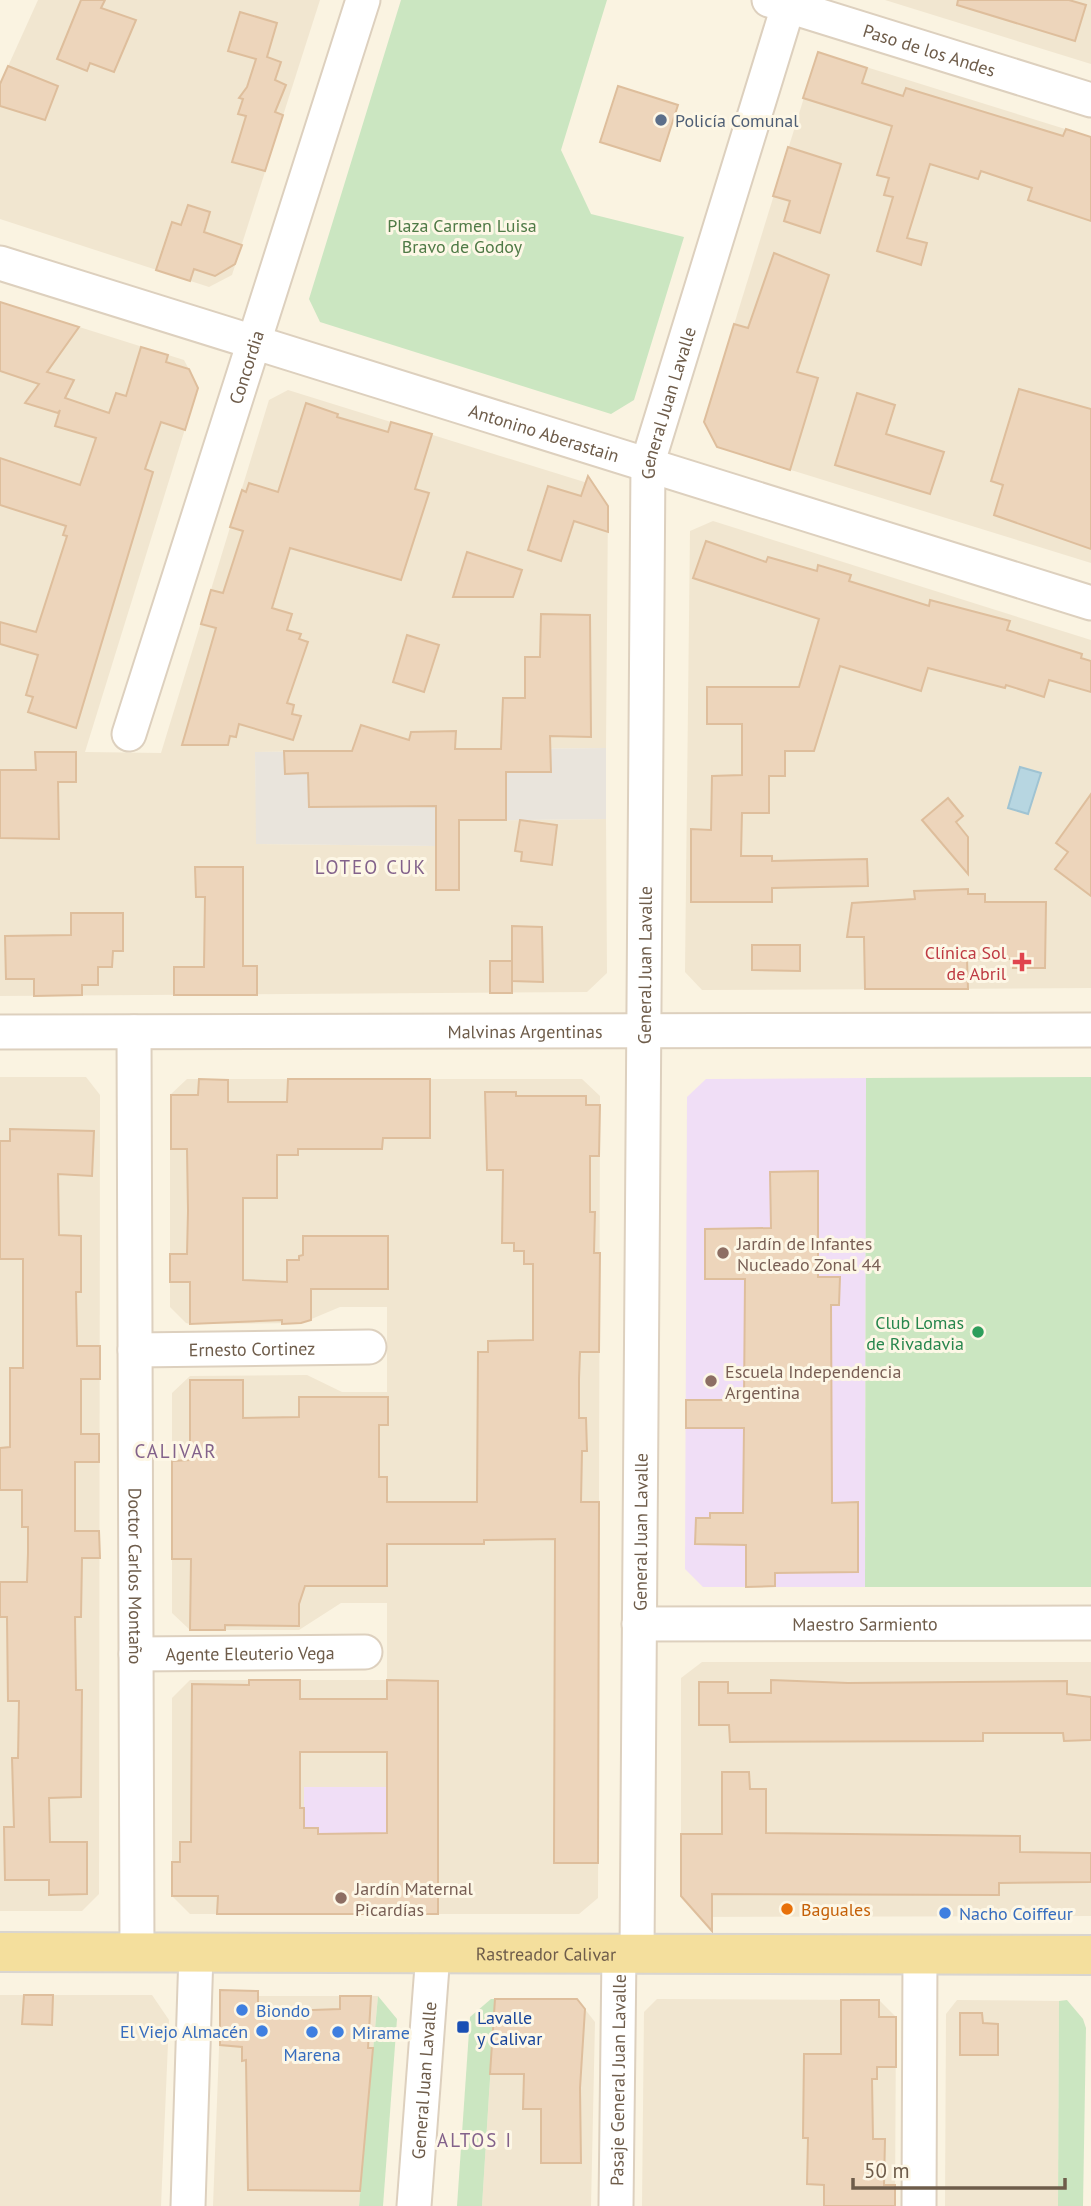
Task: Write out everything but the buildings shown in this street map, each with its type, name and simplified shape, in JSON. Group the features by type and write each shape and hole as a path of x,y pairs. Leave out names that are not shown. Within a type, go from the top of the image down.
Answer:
{"main road":[{"name":"Rastreador Calivar","path":"0,1952 1091,1955"}],"street":[{"name":"Concordia","path":"129,734 363,0"},
{"name":"Paso de los Andes","path":"783,2 1091,100"},
{"name":"General Juan Lavalle","path":"628,1954 639,1624 648,462 783,2"},
{"name":"Antonino Aberastain","path":"0,262 648,462 1091,603"},
{"name":"Malvinas Argentinas","path":"0,1032 1091,1030"},
{"name":"Doctor Carlos Montaño","path":"134,1032 137,1953"},
{"name":"Ernesto Cortinez","path":"135,1350 369,1347"},
{"name":"Maestro Sarmiento","path":"639,1624 1091,1623"},
{"name":"Agente Eleuterio Vega","path":"136,1654 365,1652"},
{"path":"188,2206 196,1953"},
{"name":"General Juan Lavalle","path":"414,2206 433,1953"},
{"name":"Pasaje General Juan Lavalle","path":"616,2206 628,1954"},
{"path":"919,2206 920,1954"}],"shaded area":[{"path":"38,0 320,0 232,275 209,287 0,219 0,84"},
{"path":"885,0 1091,0 1091,64 972,27"},
{"path":"818,52 1091,137 1091,563 717,447 704,422"},
{"path":"0,302 184,360 198,387 85,752 161,753 269,400 288,390 594,485 608,506 606,748 255,752 257,844 435,846 436,821 606,819 607,973 587,992 0,996"},
{"path":"713,521 1091,640 1091,988 702,990 685,972 690,531"},
{"path":"606,748 606,819 436,821 436,846 256,844 255,752"},
{"path":"0,1077 86,1077 100,1095 99,1894 82,1911 0,1911"},
{"name":"Escuela Independencia Argentina","path":"866,1078 865,1587 703,1587 685,1569 687,1097 706,1079"},
{"path":"187,1079 582,1079 600,1096 598,1898 579,1914 386,1914 386,1787 304,1787 304,1914 190,1914 172,1896 172,1698 190,1680 387,1680 387,1603 341,1603 299,1630 190,1630 172,1613 172,1393 190,1376 307,1375 342,1392 387,1392 387,1307 340,1307 302,1323 190,1324 170,1307 170,1095"},
{"path":"702,1662 1091,1662 1091,1916 699,1917 681,1896 681,1678"},
{"name":"Jardín Maternal Picardías","path":"304,1787 387,1787 386,1914 304,1914"},
{"path":"0,1995 152,1995 169,2020 161,2206 0,2206"},
{"path":"234,1996 378,1996 359,2206 213,2206 220,2023"},
{"path":"495,1999 577,1999 595,2022 591,2206 482,2206"},
{"path":"657,1999 879,2000 896,2017 895,2206 642,2206 644,2012"},
{"path":"957,2000 1059,2001 1058,2206 945,2206 946,2014"}],"green space":[{"name":"Plaza Carmen Luisa Bravo de Godoy","path":"401,0 607,0 561,150 591,214 684,237 634,400 611,414 320,322 309,299"},
{"name":"Club Lomas de Rivadavia","path":"1091,1077 1091,1587 865,1587 866,1078"},
{"path":"378,1996 397,2019 383,2206 359,2206"},
{"path":"491,1999 495,1999 482,2206 457,2206 470,2017"},
{"path":"1067,2000 1083,2019 1086,2028 1083,2206 1058,2206 1059,2001"}],"water":[{"path":"1020,767 1041,773 1028,814 1008,808"}],"place":[{"name":"Policía Comunal","path":"661,120"},
{"name":"Clínica Sol de Abril","path":"1022,962"},
{"name":"Jardín de Infantes Nucleado Zonal 44","path":"723,1253"},
{"name":"Club Lomas de Rivadavia","path":"978,1332"},
{"name":"Escuela Independencia Argentina","path":"711,1381"},
{"name":"Jardín Maternal Picardías","path":"341,1898"},
{"name":"Baguales","path":"787,1909"},
{"name":"Nacho Coiffeur","path":"945,1913"},
{"name":"Biondo","path":"242,2010"},
{"name":"Lavalle y Calivar","path":"463,2027"},
{"name":"El Viejo Almacén","path":"262,2031"},
{"name":"Marena","path":"312,2032"},
{"name":"Mirame","path":"338,2032"}],"district":[{"name":"LOTEO CUK","path":"371,867"},
{"name":"CALIVAR","path":"176,1451"},
{"name":"ALTOS I","path":"475,2140"}]}
